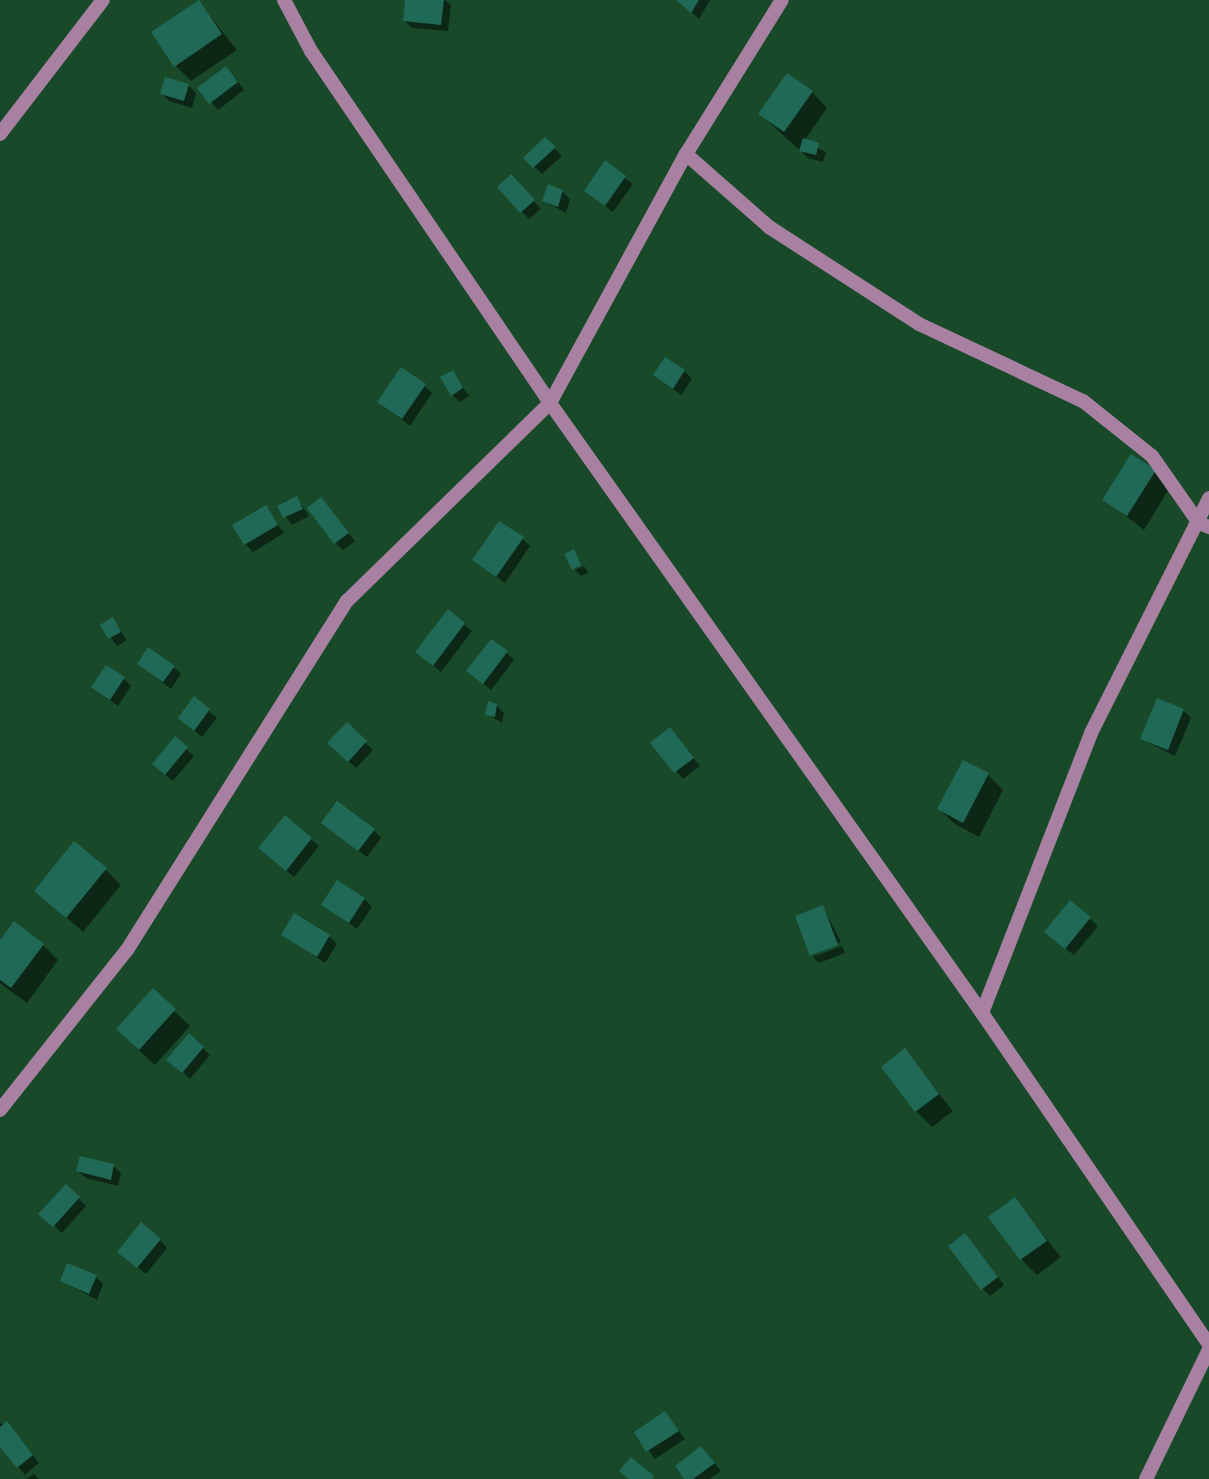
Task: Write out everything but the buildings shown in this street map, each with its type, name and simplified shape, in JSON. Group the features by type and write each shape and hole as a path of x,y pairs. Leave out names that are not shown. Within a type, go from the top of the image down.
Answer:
{"street":[{"path":"0,134 103,0"},
{"path":"285,0 312,51 550,403 982,1013 1209,1346 1146,1479"},
{"path":"0,1110 127,950 347,601 550,403 686,154 782,0"},
{"path":"686,154 769,228 919,324 1083,401 1152,456 1204,525"},
{"path":"982,1013 1091,733 1204,525 1209,498"}]}
